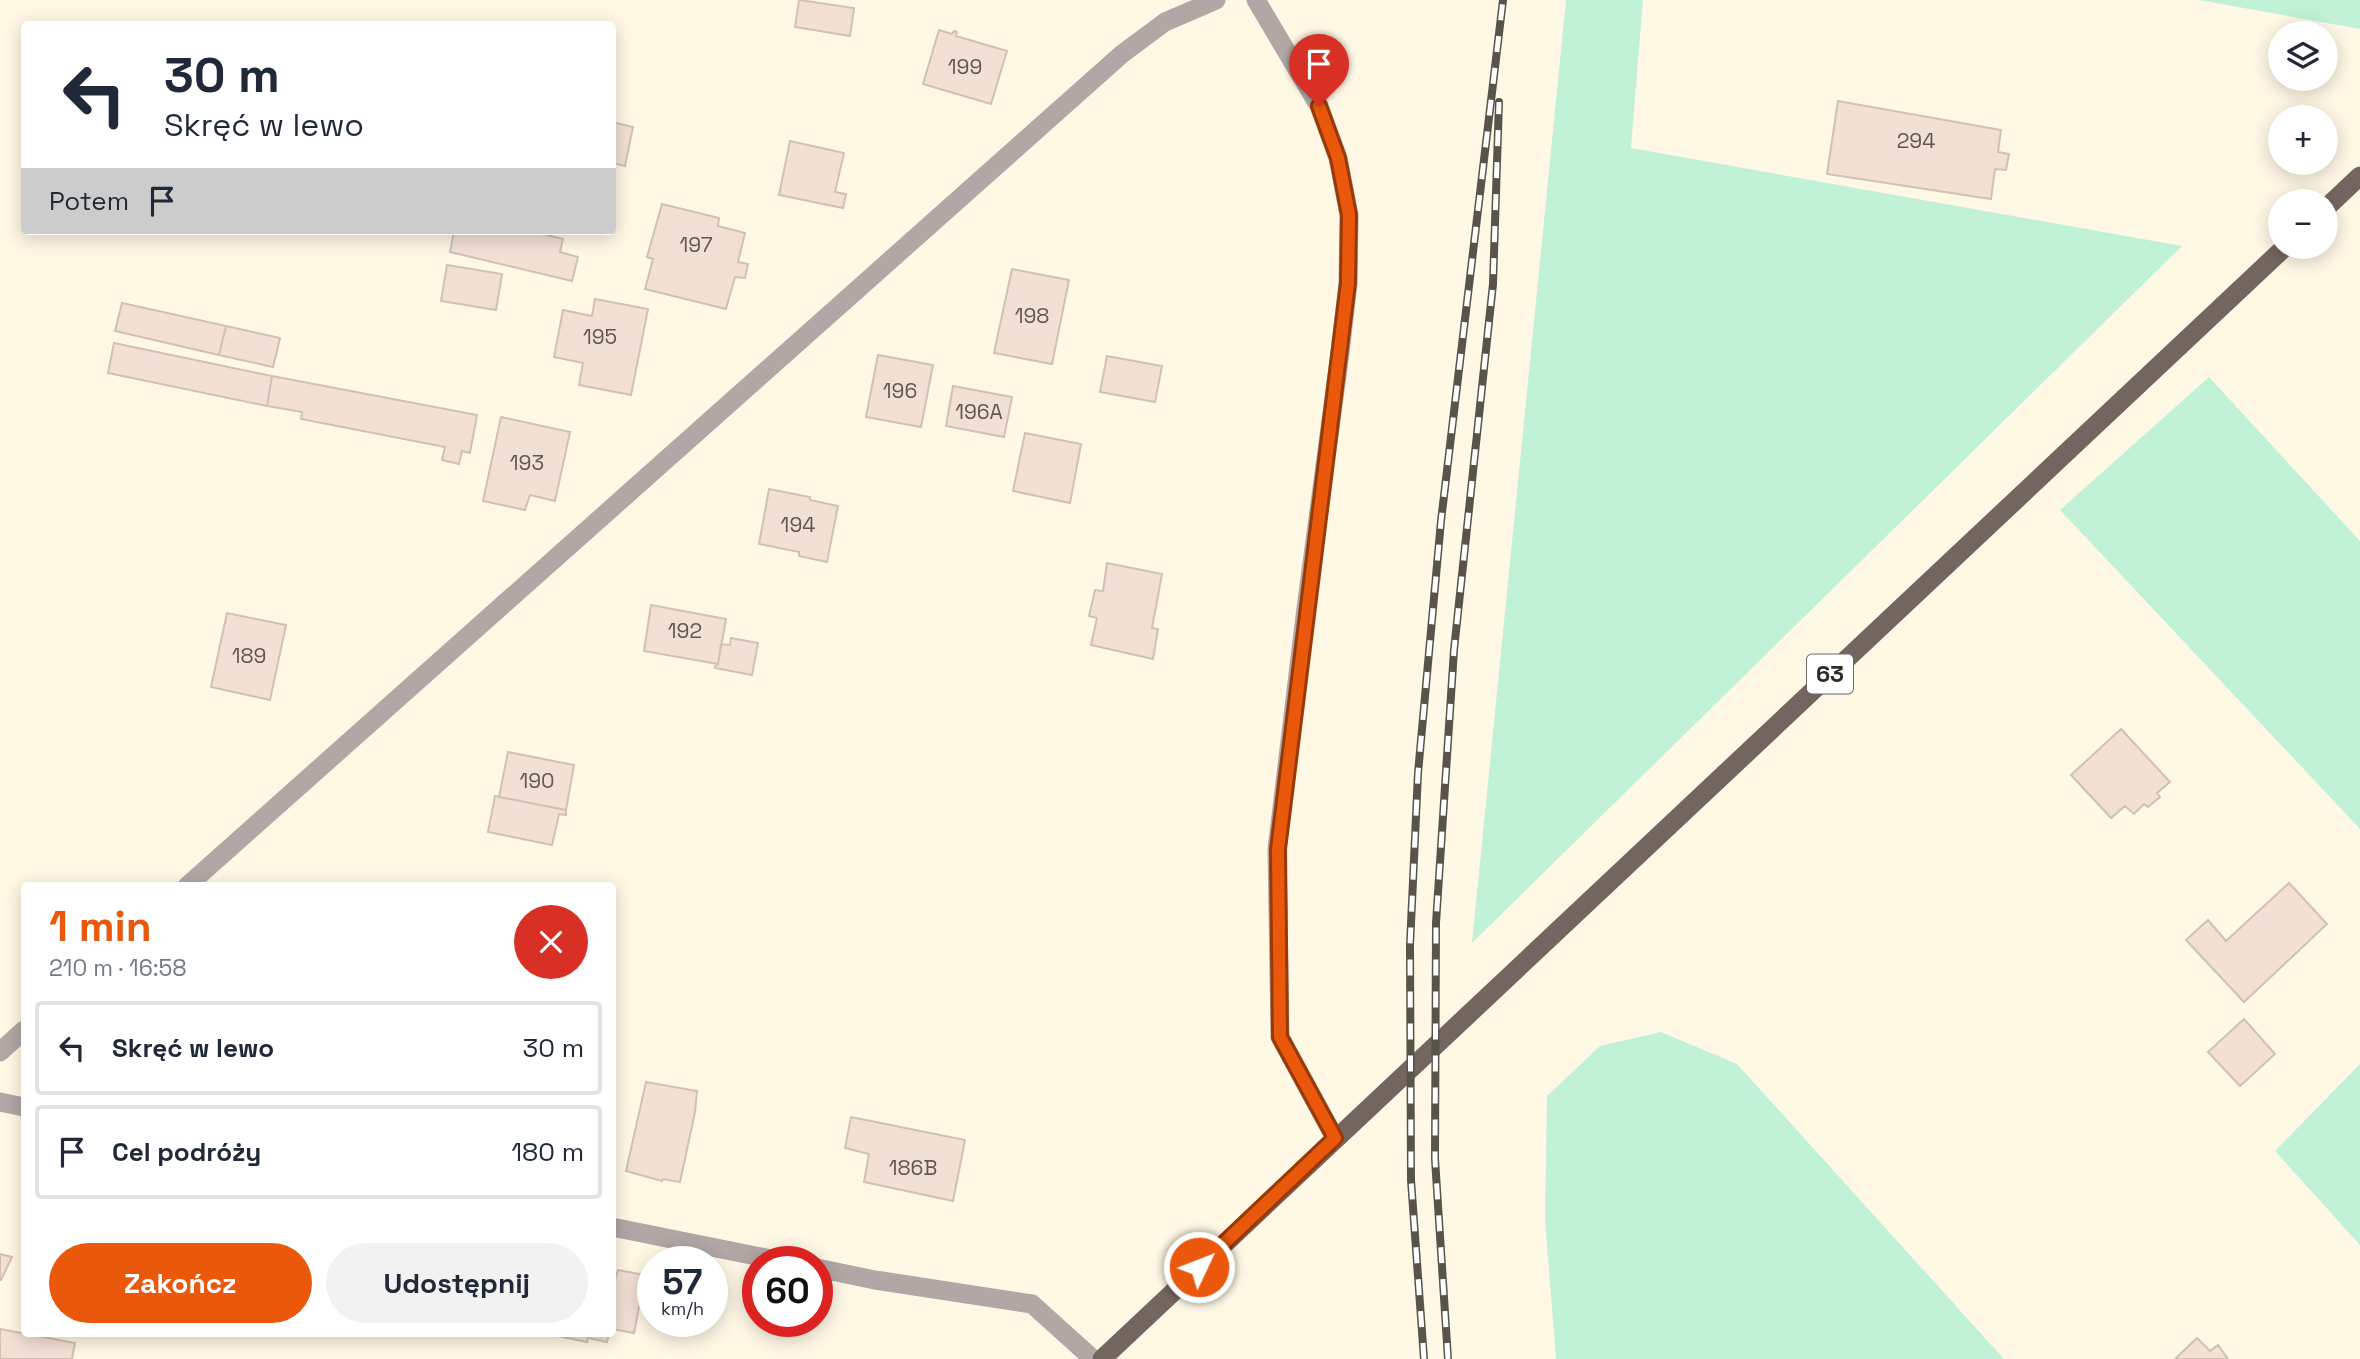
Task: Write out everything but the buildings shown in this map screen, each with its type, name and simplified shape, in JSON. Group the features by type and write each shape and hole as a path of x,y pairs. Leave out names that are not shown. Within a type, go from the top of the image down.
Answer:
{"main road":[{"path":"2338,197 2360,176"},
{"name":"63","path":"1102,1359 2272,259"}],"street":[{"path":"191,882 1122,54 1165,22 1216,0"},
{"path":"1256,0 1319,106 1338,158 1349,215 1348,283 1278,849 1280,1037 1335,1138"},
{"path":"0,1052 21,1033"},
{"path":"0,1102 21,1106"},
{"path":"616,1228 742,1253"},
{"path":"833,1271 1032,1304 1093,1359"}],"green space":[{"path":"1566,0 1643,0 1631,148 2182,246 1472,943"},
{"path":"2199,0 2360,0 2360,29 2338,25 2338,21 2316,21"},
{"path":"2209,377 2360,541 2360,829 2060,510"},
{"path":"1661,1032 1737,1064 2004,1359 1556,1359 1545,1220 1547,1096 1600,1046"},
{"path":"2360,1064 2360,1245 2275,1151"}],"railway":[{"path":"1424,1359 1411,1180 1410,945 1418,773 1441,521 1503,0"},
{"path":"1448,1359 1435,1159 1436,923 1454,650 1493,284 1499,102"}],"route":[{"path":"1199,1267 1335,1138 1280,1037 1278,849 1348,283 1349,215 1338,158 1319,106"}]}
